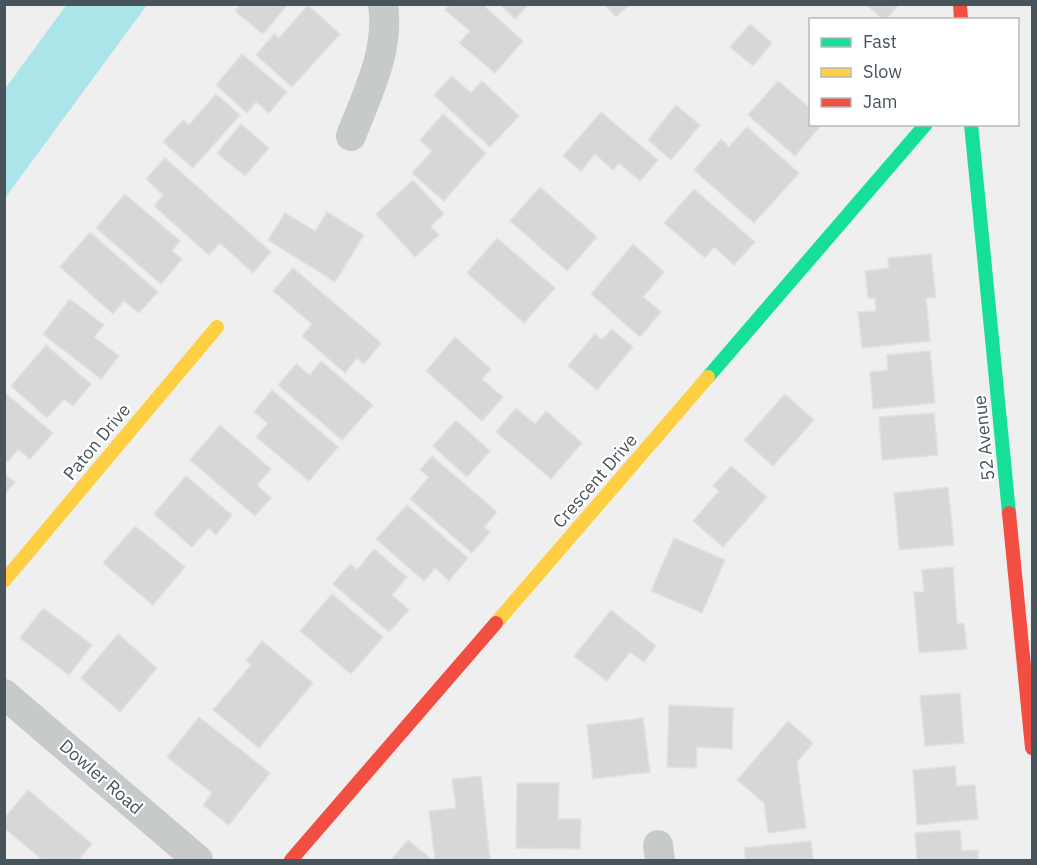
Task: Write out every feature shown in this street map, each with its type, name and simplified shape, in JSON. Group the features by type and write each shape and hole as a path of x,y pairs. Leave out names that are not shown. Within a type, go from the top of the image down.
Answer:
{"street":[{"path":"351,136 382,51 385,18 383,4"},
{"name":"Crescent Drive","path":"291,861 924,126"},
{"name":"52 Avenue","path":"972,126 1024,568 1032,748"},
{"name":"Paton Drive","path":"4,581 217,327"},
{"name":"Dowler Road","path":"4,694 198,861"}],"water":[{"path":"67,4 147,5 5,198 5,89"}],"building":[{"path":"240,4 288,4 263,34 235,11"},
{"path":"450,4 482,4 523,41 495,73 459,43 470,31 445,10"},
{"path":"500,4 529,4 515,19"},
{"path":"604,4 630,4 616,17"},
{"path":"866,4 899,4 888,18 881,18"},
{"path":"308,5 340,34 292,87 256,55 274,34 279,38"},
{"path":"750,24 772,43 753,66 730,47"},
{"path":"242,54 287,92 269,113 256,102 247,113 216,85"},
{"path":"452,76 471,93 482,81 519,116 490,147 434,95"},
{"path":"778,81 809,107 809,126 820,126 795,156 748,115"},
{"path":"216,94 240,115 193,168 163,142 183,120 189,125"},
{"path":"676,105 700,125 671,160 648,140"},
{"path":"601,112 658,160 640,181 619,163 613,170 595,154 581,171 563,156"},
{"path":"443,114 486,153 444,201 412,173 432,151 420,140"},
{"path":"241,124 269,148 245,176 217,153"},
{"path":"747,127 799,173 754,223 694,170 721,139 729,147"},
{"path":"165,158 271,252 253,273 220,243 209,255 154,206 163,195 146,179"},
{"path":"413,180 444,214 431,226 439,235 415,257 376,214"},
{"path":"540,187 597,237 567,271 510,221"},
{"path":"694,189 755,242 734,265 714,247 705,258 664,223"},
{"path":"125,194 180,241 172,251 182,259 161,284 96,228"},
{"path":"327,212 364,235 335,282 268,240 285,213 315,231"},
{"path":"90,232 158,292 139,313 124,301 113,314 60,267"},
{"path":"497,238 555,288 524,323 467,273"},
{"path":"633,244 664,272 643,297 661,312 640,337 591,294"},
{"path":"931,254 936,297 926,298 930,341 862,348 858,312 876,311 875,298 868,298 865,271 889,268 888,258"},
{"path":"293,268 381,343 364,364 357,358 345,373 302,336 312,324 273,291"},
{"path":"70,299 104,325 94,337 119,356 101,379 43,334"},
{"path":"612,329 633,347 597,390 568,366 595,334 602,340"},
{"path":"455,337 491,369 482,379 503,397 482,421 426,371"},
{"path":"46,345 91,384 73,406 64,399 47,418 11,386"},
{"path":"930,351 935,403 873,409 870,372 888,370 887,355"},
{"path":"321,361 373,405 342,440 278,385 296,364 310,375"},
{"path":"272,390 338,447 309,481 256,437 268,423 254,412"},
{"path":"4,392 53,433 30,459 18,449 8,462 4,459"},
{"path":"785,394 814,420 773,466 744,440"},
{"path":"516,408 535,424 546,411 582,443 551,479 496,432"},
{"path":"934,413 938,455 882,460 879,417"},
{"path":"456,420 490,451 467,477 433,446"},
{"path":"220,425 271,469 257,485 271,498 255,516 190,460"},
{"path":"432,456 497,512 484,527 490,532 472,553 410,499 429,477 420,470"},
{"path":"731,466 767,497 723,547 693,521 719,491 713,486"},
{"path":"4,473 15,482 4,495"},
{"path":"186,476 232,515 216,535 209,528 192,547 154,514"},
{"path":"948,487 954,545 899,550 894,493"},
{"path":"407,505 468,558 449,581 435,568 424,581 376,539"},
{"path":"135,526 185,567 153,605 103,563"},
{"path":"674,538 725,560 702,613 651,591"},
{"path":"374,549 407,577 392,595 409,610 389,632 333,584 350,564 357,570"},
{"path":"953,567 957,624 964,623 967,649 919,653 914,592 924,592 922,570"},
{"path":"332,594 383,637 351,674 300,631"},
{"path":"43,608 92,645 69,675 20,638"},
{"path":"611,610 656,646 644,662 630,652 607,681 574,656"},
{"path":"118,634 157,668 120,712 81,678"},
{"path":"262,641 313,683 259,748 213,710 251,665 246,661"},
{"path":"960,693 964,743 925,746 920,696"},
{"path":"669,705 733,708 732,749 697,747 696,768 667,767"},
{"path":"199,717 270,773 229,825 203,805 212,793 167,757"},
{"path":"643,718 650,772 593,779 587,725"},
{"path":"788,721 813,743 797,762 806,828 768,833 764,803 737,780"},
{"path":"955,766 957,786 975,785 978,819 917,825 913,770"},
{"path":"481,776 490,860 435,860 429,811 456,808 452,779"},
{"path":"517,783 559,783 558,819 581,819 580,849 516,848"},
{"path":"28,790 92,844 78,860 43,860 4,828 4,818"},
{"path":"960,830 962,851 978,850 978,860 917,860 915,833"},
{"path":"408,840 431,859 391,860"},
{"path":"811,841 813,860 746,860 744,848"}],"traffic: fast":[{"path":"708,377 924,126"},
{"path":"971,126 1009,513"}],"traffic: slow":[{"path":"4,581 217,327"},
{"path":"496,623 708,377"}],"traffic: jam":[{"path":"960,4 961,18"},
{"path":"1009,513 1032,748"},
{"path":"291,860 496,623"}]}
